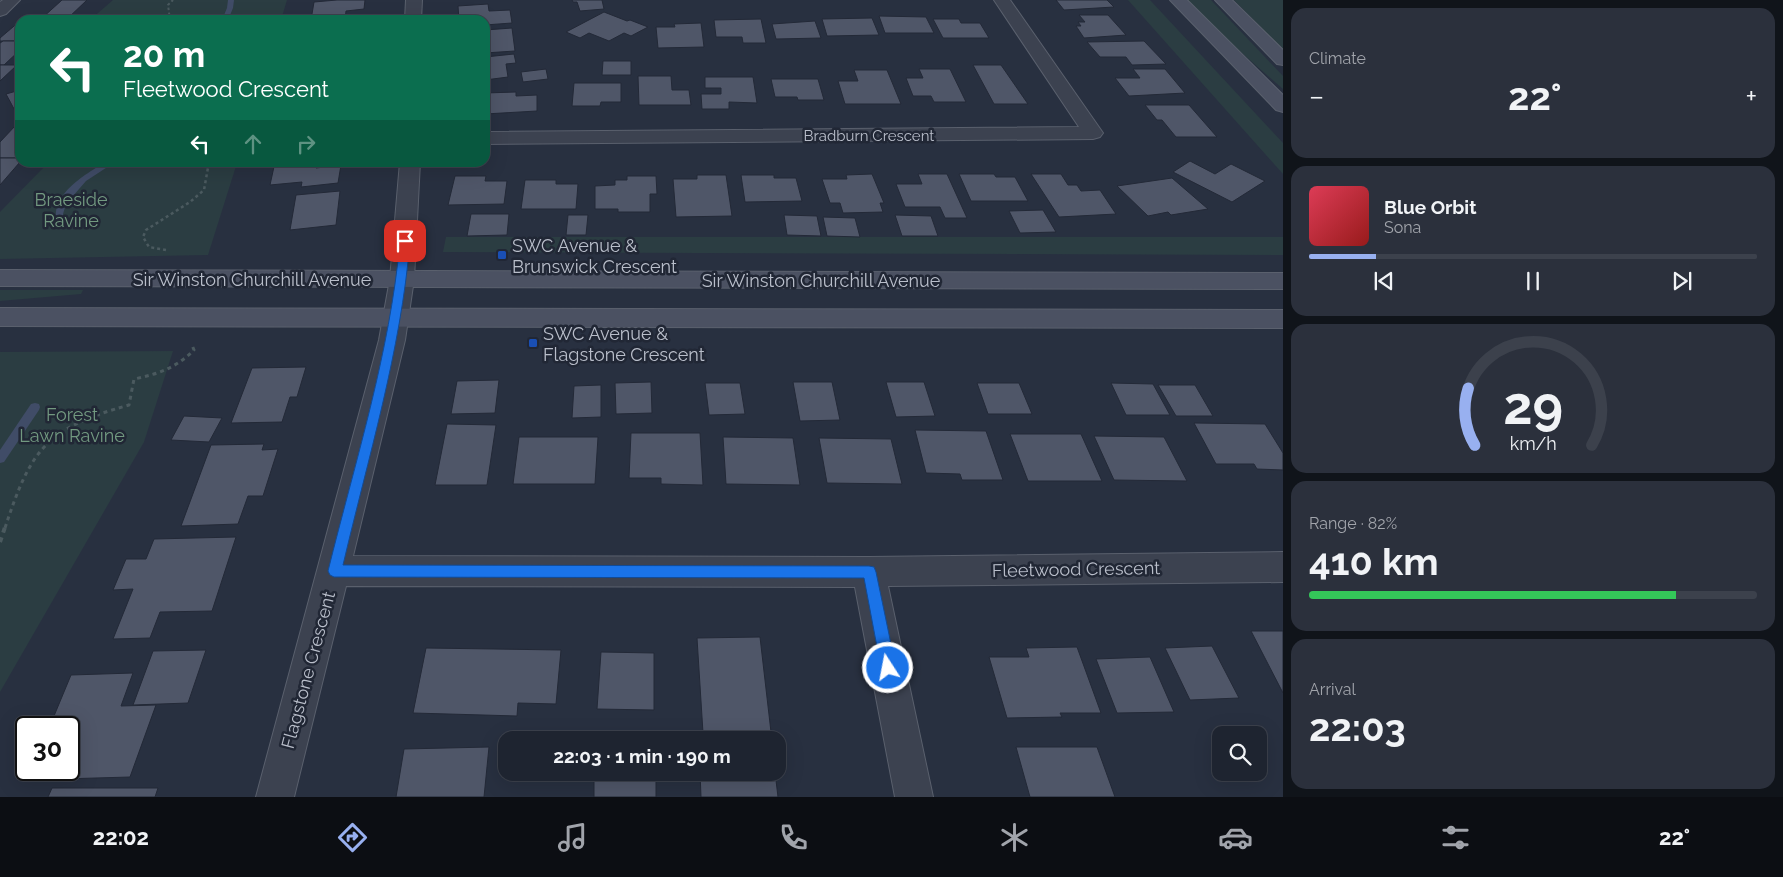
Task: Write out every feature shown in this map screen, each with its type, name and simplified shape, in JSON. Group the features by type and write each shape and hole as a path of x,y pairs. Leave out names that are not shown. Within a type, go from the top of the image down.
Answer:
{"main road":[{"path":"1178,0 1283,106"},
{"path":"1223,0 1283,60"},
{"name":"Sir Winston Churchill Avenue","path":"0,278 1283,281"},
{"path":"0,317 1283,319"}],"street":[{"path":"0,11 12,0"},
{"path":"413,15 414,0"},
{"name":"Bradburn Crescent","path":"490,138 1093,133 1002,0"},
{"name":"Flagstone Crescent","path":"275,797 392,340 394,318 402,279 410,167"},
{"name":"Fleetwood Crescent","path":"334,571 869,572 1283,567"},
{"path":"869,572 914,797"}],"path":[{"path":"169,15 168,5 173,0"},
{"path":"172,251 150,247 143,237 146,230 190,202 204,190 208,167"},
{"path":"0,542 24,475 40,449 56,434 72,423 92,415 129,405 134,379 162,374 174,369 186,359 194,350 190,337 198,317"}],"green space":[{"path":"113,0 287,0 282,15 96,15"},
{"path":"1128,0 1150,0 1283,143 1283,174"},
{"path":"1187,0 1211,0 1283,76 1283,89 1227,40"},
{"path":"1234,0 1283,0 1283,50"},
{"name":"Braeside Ravine","path":"44,167 236,167 208,255 0,259 0,212"},
{"path":"446,237 1283,237 1283,255 443,252"},
{"path":"0,290 83,290 81,294 0,301"},
{"name":"Forest Lawn Ravine","path":"173,351 144,442 0,692 0,352"}],"building":[{"path":"62,0 87,0 71,15 45,15"},
{"path":"365,0 364,9 346,11 346,15 312,15 314,2"},
{"path":"572,0 602,0 604,9 580,11 577,2"},
{"path":"1056,0 1107,0 1114,7 1064,10"},
{"path":"488,4 489,11 510,10 512,23 490,25 490,15 459,15 458,6"},
{"path":"604,12 648,27 631,36 624,33 609,41 589,33 580,38 566,32"},
{"path":"1079,15 1108,15 1126,35 1084,38 1076,26 1081,26 1078,22 1085,22"},
{"path":"879,16 926,17 934,33 885,33"},
{"path":"872,18 879,35 827,36 822,19"},
{"path":"761,19 766,43 743,43 742,37 716,37 714,20"},
{"path":"933,19 959,19 961,23 980,23 989,38 943,38"},
{"path":"815,21 821,38 776,39 772,24"},
{"path":"701,23 704,47 658,48 656,27 675,27 674,24"},
{"path":"15,25 15,41 0,41 0,38"},
{"path":"512,28 515,51 490,53 490,30"},
{"path":"3,41 15,41 15,55 4,65 0,65 0,43"},
{"path":"1144,41 1166,64 1132,65 1126,57 1100,57 1087,42"},
{"path":"514,54 516,63 506,64 508,77 490,79 490,56"},
{"path":"603,61 631,61 631,75 602,75"},
{"path":"0,65 15,65 15,67 0,81"},
{"path":"973,65 1001,65 1028,104 994,104"},
{"path":"546,69 548,79 523,82 521,72"},
{"path":"919,69 950,69 966,102 934,102 931,96 913,96 906,78 923,78"},
{"path":"1133,69 1165,69 1185,93 1129,96 1115,78 1140,78"},
{"path":"854,70 887,70 901,104 845,104 838,81 858,81"},
{"path":"638,76 671,76 672,90 689,90 691,105 639,105"},
{"path":"705,77 753,77 757,103 729,102 729,109 702,109 701,94 721,94 721,88 705,88"},
{"path":"771,79 818,79 824,100 798,100 797,97 775,97"},
{"path":"574,83 621,83 621,102 601,102 600,106 572,106"},
{"path":"15,91 15,111 6,94"},
{"path":"516,92 516,96 537,95 537,111 490,114 490,93"},
{"path":"1145,105 1189,105 1217,137 1176,137 1162,120 1157,120"},
{"path":"15,126 15,158 0,158 0,142"},
{"path":"0,158 15,158 16,167 0,185"},
{"path":"1190,161 1215,174 1231,164 1265,181 1232,202 1173,172"},
{"path":"274,167 341,167 338,183 301,187 302,182 270,185"},
{"path":"872,174 884,203 880,203 883,212 843,213 840,203 830,203 822,179 847,179 846,175"},
{"path":"918,174 947,174 967,218 945,218 940,207 905,207 896,184 922,184"},
{"path":"959,174 994,174 996,177 1015,177 1028,201 971,201"},
{"path":"1031,174 1061,174 1068,185 1077,185 1081,191 1100,190 1116,214 1059,217"},
{"path":"697,175 726,175 732,216 676,217 673,179 697,179"},
{"path":"741,175 774,175 774,178 796,178 802,201 745,202"},
{"path":"455,176 486,176 485,181 507,181 504,204 448,205"},
{"path":"627,176 656,176 657,194 650,194 650,212 618,212 618,209 595,209 595,186 615,185 615,180 627,180"},
{"path":"1172,178 1208,209 1171,215 1168,212 1148,216 1117,186"},
{"path":"525,180 556,180 556,184 578,184 576,209 521,209"},
{"path":"340,191 336,225 290,230 296,195"},
{"path":"1043,210 1056,232 1020,233 1009,211"},
{"path":"471,214 509,214 507,235 467,236"},
{"path":"568,215 588,215 586,235 566,235"},
{"path":"784,215 817,216 821,236 787,235"},
{"path":"895,215 931,216 938,236 902,236"},
{"path":"823,217 855,218 860,237 827,236"},
{"path":"306,367 297,397 290,397 282,422 231,423 252,368"},
{"path":"499,380 495,413 451,414 457,381"},
{"path":"651,382 652,413 616,414 615,383"},
{"path":"793,382 832,382 840,420 800,421"},
{"path":"886,382 924,382 935,416 896,417"},
{"path":"705,383 740,383 745,414 709,415"},
{"path":"977,383 1019,383 1032,414 988,414"},
{"path":"1111,383 1153,384 1170,415 1126,415"},
{"path":"601,385 601,417 572,418 574,386"},
{"path":"1158,385 1195,385 1213,416 1176,416"},
{"path":"184,416 222,418 209,442 171,440"},
{"path":"1194,423 1265,424 1283,453 1283,470 1257,469 1254,464 1216,464"},
{"path":"447,424 496,425 487,485 435,485"},
{"path":"915,430 986,431 1003,480 962,480 960,474 926,473"},
{"path":"631,433 700,433 703,485 661,484 661,478 629,478"},
{"path":"1010,434 1081,434 1102,481 1028,481"},
{"path":"1094,436 1164,437 1187,481 1114,480"},
{"path":"519,437 598,437 595,484 513,484"},
{"path":"723,437 793,438 800,485 726,484"},
{"path":"819,438 891,439 902,484 827,483"},
{"path":"264,444 262,450 278,449 263,496 248,496 238,524 181,526 211,445"},
{"path":"236,537 212,611 160,612 150,638 113,639 133,589 113,590 126,559 146,559 154,539"},
{"path":"1251,631 1283,631 1283,693"},
{"path":"760,637 771,731 703,731 697,638"},
{"path":"1212,646 1239,698 1190,700 1165,648"},
{"path":"1077,647 1101,713 1060,713 1062,717 1007,718 989,657 1029,657 1026,648"},
{"path":"426,648 561,650 556,704 518,703 517,716 413,713"},
{"path":"206,650 188,703 133,705 153,651"},
{"path":"601,652 654,653 654,710 597,709"},
{"path":"1150,657 1174,712 1117,713 1096,659"},
{"path":"133,673 121,706 156,705 130,777 80,778 80,716 54,716 71,675"},
{"path":"489,747 484,797 396,797 404,749"},
{"path":"1016,747 1097,747 1115,797 1030,797"},
{"path":"594,781 656,781 656,797 594,797"},
{"path":"700,781 776,781 778,797 701,797"},
{"path":"52,788 158,788 155,797 48,797"}],"waterway":[{"path":"227,15 231,0"},
{"path":"62,224 59,214 62,203 83,179 103,167"},
{"path":"0,459 35,407"}],"place":[{"name":"SWC Avenue & Brunswick Crescent","path":"502,255"},
{"name":"SWC Avenue & Flagstone Crescent","path":"533,343"}],"route":[{"path":"405,241 402,279 394,318 392,340 334,571 869,572 888,668"}]}
